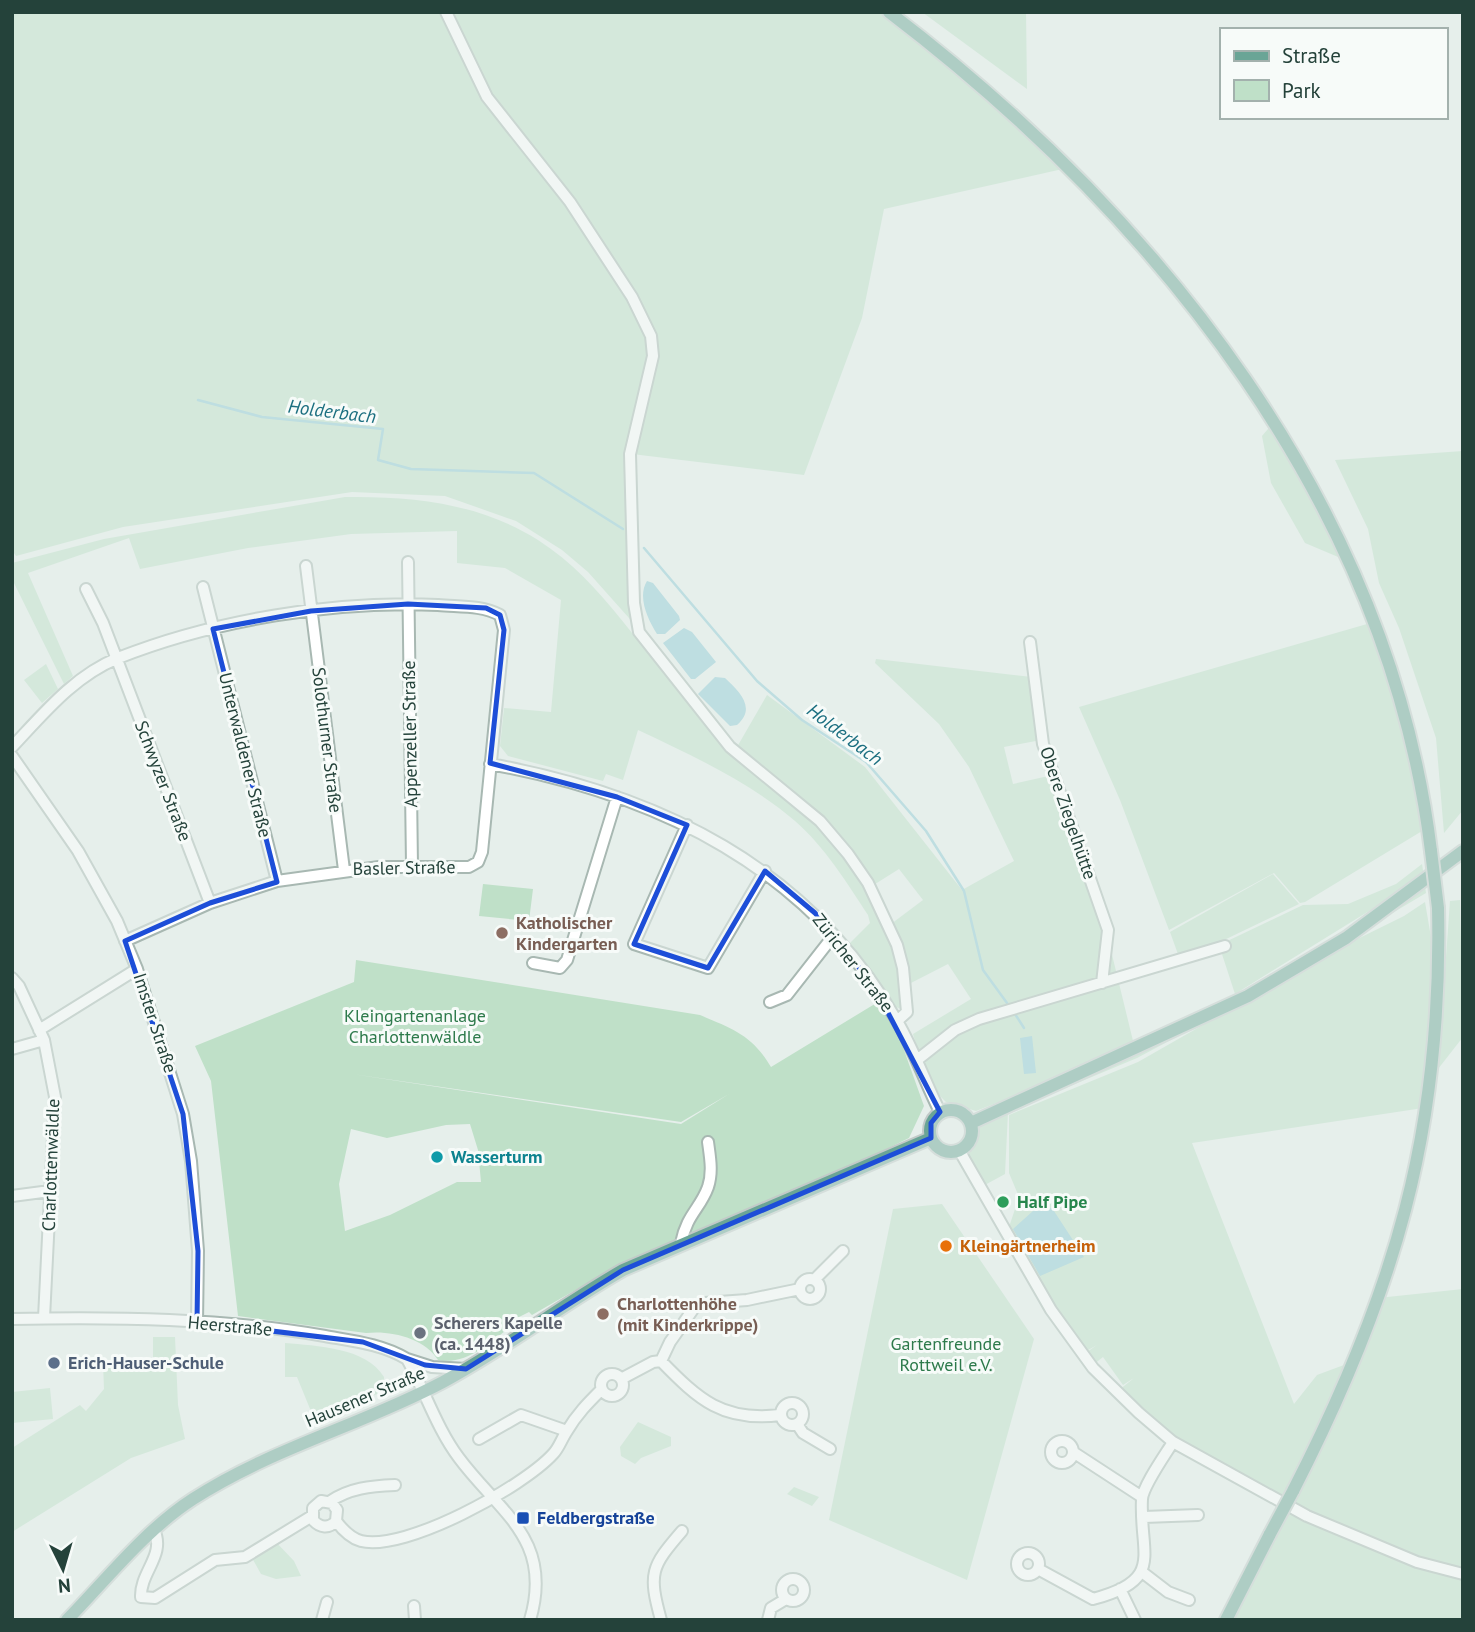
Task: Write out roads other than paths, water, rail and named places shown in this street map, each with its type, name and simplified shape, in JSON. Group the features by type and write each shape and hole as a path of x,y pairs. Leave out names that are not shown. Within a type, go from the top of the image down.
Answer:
{"main road":[{"path":"889,12 983,89 1090,192 1168,279 1258,398 1320,498 1356,573 1385,644 1409,727 1431,851 1438,908 1437,1031 1429,1105 1416,1174 1378,1304 1324,1431 1226,1620"},
{"path":"971,1123 1248,996 1346,938 1463,852"},
{"path":"955,1110 967,1117 971,1123 971,1136 959,1150 942,1150 931,1138 931,1123 940,1112 955,1110"},
{"name":"Hausener Straße","path":"67,1620 154,1530 191,1500 240,1471 424,1391 496,1352 583,1293 681,1243 931,1138"}],"street":[{"path":"446,12 487,97 570,202 632,297 651,337 653,356 630,454 634,603 639,632 730,747 820,821 868,883 897,946 903,968 907,1012 898,1021"},
{"path":"408,562 408,604"},
{"path":"306,566 311,611"},
{"path":"204,587 213,629"},
{"path":"86,589 117,659"},
{"name":"Basler Straße","path":"12,747 64,691 117,659 213,629 311,611 408,604 486,608 500,615 504,630 482,852 478,862 469,867 412,865 344,870 277,881 210,903 125,941"},
{"name":"Appenzeller Straße","path":"408,604 412,865"},
{"name":"Solothurner Straße","path":"311,611 344,870"},
{"name":"Unterwaldener Straße","path":"213,629 277,881"},
{"name":"Obere Ziegelhütte","path":"1030,642 1043,744 1108,930 1102,983"},
{"name":"Schwyzer Straße","path":"117,659 210,903"},
{"name":"Imster Straße","path":"12,756 78,851 138,969 183,1114 197,1239 197,1322"},
{"name":"Züricher Straße","path":"490,764 617,797 687,825 717,840 765,871 815,913 898,1021 940,1112"},
{"path":"533,963 560,968 567,960 617,797"},
{"path":"687,825 634,944 708,968 765,871"},
{"path":"770,1002 787,995 834,935"},
{"path":"917,1060 954,1030 979,1019 1226,946"},
{"path":"12,1049 41,1035 138,969"},
{"name":"Charlottenwäldle","path":"12,978 19,986 41,1035 55,1097 44,1318"},
{"path":"681,1243 687,1220 708,1189 712,1170 708,1142"},
{"path":"959,1150 1051,1310 1093,1368 1173,1442 1307,1516 1417,1562 1463,1574"},
{"path":"12,1196 50,1191"},
{"path":"661,1361 670,1342 694,1308 705,1303 747,1300 800,1289 805,1281 814,1280 843,1251"},
{"path":"800,1289 804,1297 817,1297 820,1288 814,1280"},
{"name":"Heerstraße","path":"12,1319 197,1322 305,1332 363,1342 432,1367 466,1369"},
{"path":"407,1359 458,1457 494,1495 519,1528 528,1548 535,1580 530,1620"},
{"path":"621,1379 653,1362 661,1361"},
{"path":"661,1361 690,1390 735,1416 780,1415"},
{"path":"329,1502 337,1510 336,1521 346,1532 361,1541 412,1536 509,1489 554,1453 584,1405 601,1390 601,1383 607,1375 614,1374 621,1379 623,1386 617,1395 610,1396 601,1390"},
{"path":"780,1415 784,1405 791,1402 798,1404 803,1414 797,1424"},
{"path":"479,1440 521,1415 567,1431"},
{"path":"780,1415 786,1424 797,1424"},
{"path":"797,1424 803,1433 830,1449"},
{"path":"1038,1569 1093,1599 1120,1589 1142,1572 1145,1562 1142,1497 1173,1442"},
{"path":"1073,1452 1142,1497"},
{"path":"336,1521 324,1527 316,1524 312,1516 315,1505 329,1502 342,1493 368,1486 395,1485"},
{"path":"1144,1517 1198,1515"},
{"path":"154,1530 158,1537 156,1557 143,1581 141,1597 155,1598 215,1560 245,1557 312,1516"},
{"path":"660,1620 653,1584 654,1566 682,1531"},
{"path":"1142,1572 1168,1592 1189,1600"},
{"path":"1120,1589 1135,1620"},
{"path":"768,1620 771,1608 786,1599"},
{"path":"322,1620 327,1602"},
{"path":"414,1606 415,1620"}],"water":[{"path":"647,581 653,583 679,616 680,620 665,634 657,634 647,615 643,594"},
{"path":"684,628 692,632 716,662 695,679 691,679 663,643"},
{"path":"715,677 725,678 744,700 746,712 737,725 730,726 698,694"},
{"path":"1032,1036 1036,1073 1024,1074 1020,1038"},
{"path":"1052,1208 1084,1257 1040,1276 1013,1229 1033,1211"}],"waterway":[{"name":"Holderbach","path":"198,400 262,417 383,429 378,460 411,469 534,473 623,529"},
{"name":"Holderbach","path":"644,548 757,681 802,720 866,762 926,831 964,891 983,970 1007,1003"},
{"path":"1015,1014 1024,1028"}],"place":[{"name":"Katholischer Kindergarten","path":"502,933"},
{"name":"Wasserturm","path":"437,1157"},
{"name":"Half Pipe","path":"1003,1202"},
{"name":"Kleingärtnerheim","path":"946,1246"},
{"name":"Charlottenhöhe (mit Kinderkrippe)","path":"603,1314"},
{"name":"Scherers Kapelle (ca. 1448)","path":"420,1333"},
{"name":"Erich-Hauser-Schule","path":"54,1363"},
{"name":"Feldbergstraße","path":"523,1518"}],"park label":[{"name":"Kleingartenanlage Charlottenwäldle","path":"415,1026"},
{"name":"Gartenfreunde Rottweil e.V.","path":"946,1354"}]}
